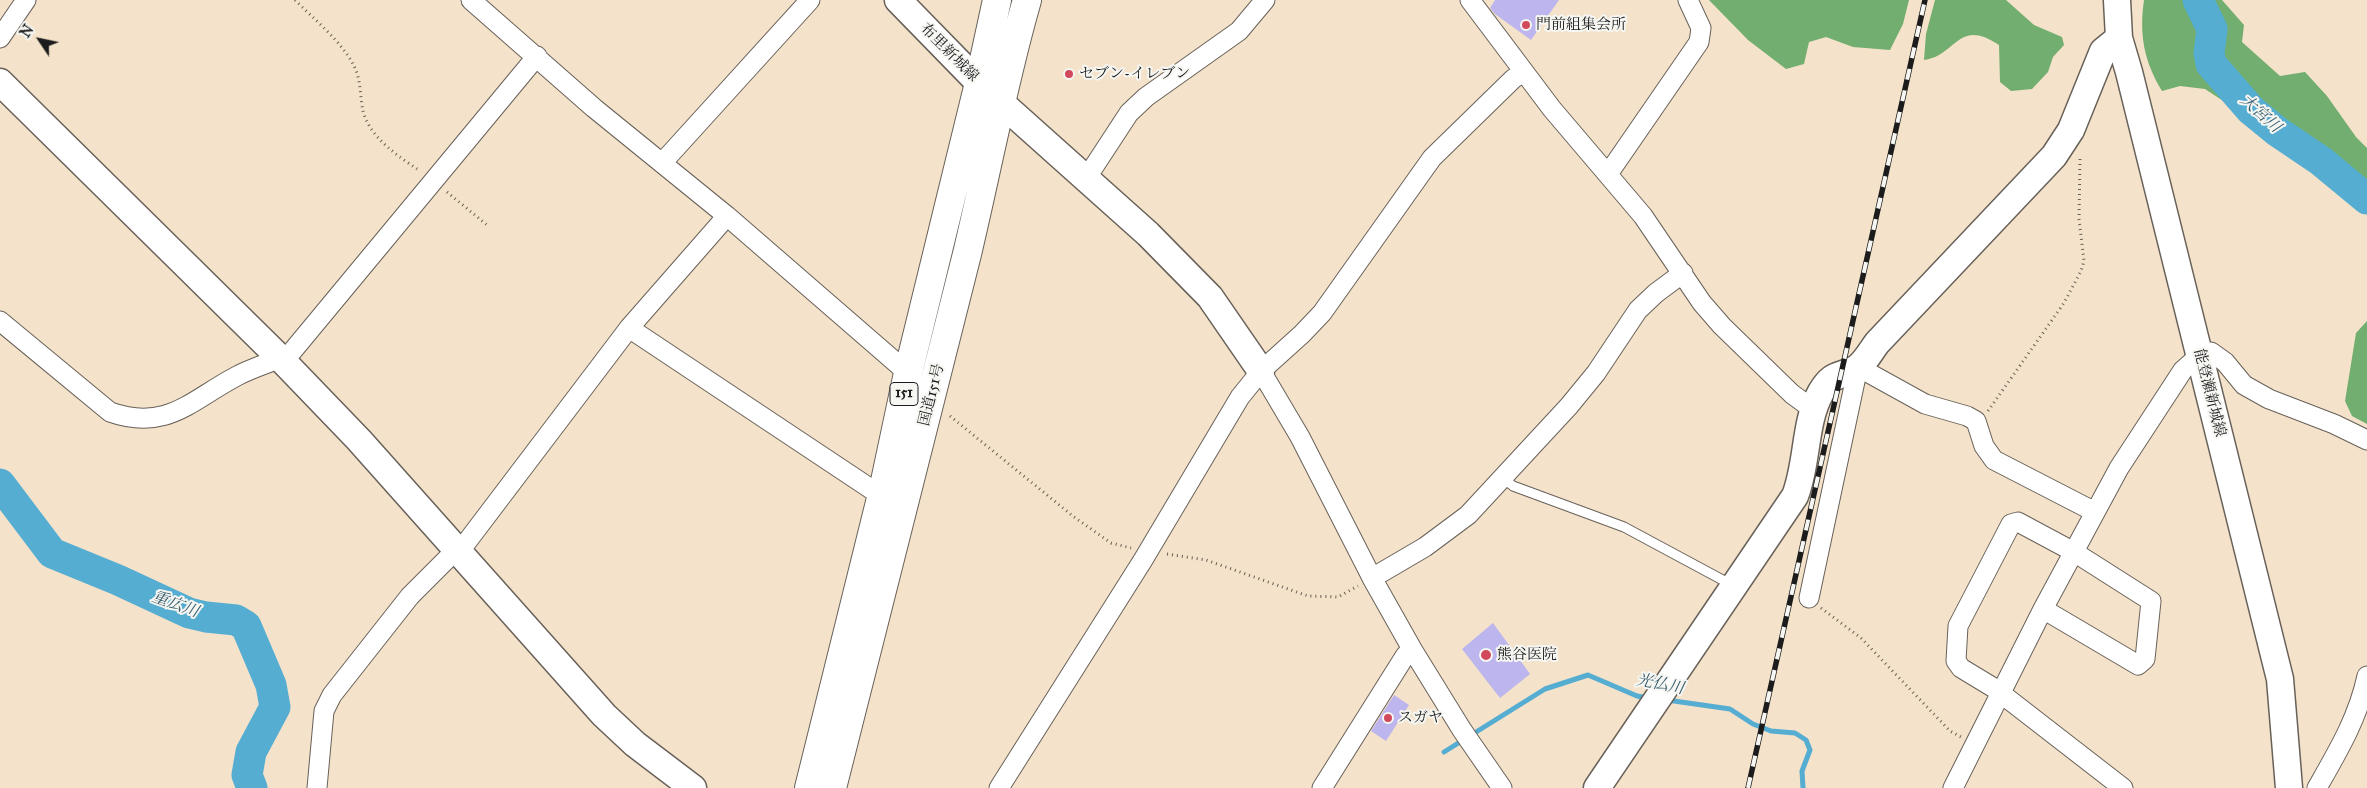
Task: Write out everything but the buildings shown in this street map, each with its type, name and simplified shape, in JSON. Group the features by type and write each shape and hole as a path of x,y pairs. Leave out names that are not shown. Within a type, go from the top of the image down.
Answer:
{"highway":[{"name":"国道151号","path":"809,788 884,486 908,373 979,83 997,0"},
{"name":"国道151号","path":"832,788 915,466 1016,39 1027,0"}],"street":[{"path":"0,38 26,0"},
{"path":"471,0 594,108 727,216 908,373"},
{"path":"662,163 810,0"},
{"name":"布里新城線","path":"898,0 979,83 1148,234 1210,297 1261,371"},
{"path":"1082,176 1093,168 1129,113 1146,97 1239,31 1265,0"},
{"path":"1470,0 1552,109 1643,216 1702,303 1722,326 1792,394 1806,405 1814,407"},
{"path":"1608,174 1699,42 1701,28 1688,0"},
{"name":"能登瀬新城線","path":"2117,0 2119,38 2280,679 2289,788"},
{"path":"1809,598 1858,367 1877,343 2054,156 2071,130 2103,51 2119,38"},
{"path":"0,321 110,412 129,419 158,418 181,410 237,376 290,354 537,56"},
{"path":"999,788 1143,560 1240,397 1261,371 1322,313 1432,158 1513,79 1523,72"},
{"path":"1,85 280,359 359,440 604,715 678,784"},
{"path":"317,788 324,712 332,695 410,596 466,542 629,328 727,216"},
{"path":"1372,578 1424,547 1468,515 1504,479 1569,406 1596,373 1638,310 1656,292 1683,273"},
{"path":"629,328 871,488 884,486"},
{"path":"1953,788 2042,609 2119,468 2183,370 2200,355 2211,352 2224,362 2244,385 2269,399 2334,424 2367,440"},
{"path":"1597,788 1795,496 1802,478 1814,407 1822,391 1833,377 1858,367"},
{"path":"1858,367 1924,404 1968,416 1976,421 1984,446 1994,460 2095,512"},
{"path":"1261,371 1300,437 1372,578 1412,649 1465,736 1502,788"},
{"path":"2042,609 2138,665 2146,659 2152,601 2074,552 2018,522 2011,524 1958,626 1956,661 1961,668 2000,693 2123,788"},
{"path":"1322,788 1405,656 1412,649"},
{"path":"2318,788 2349,732 2362,697 2367,676"}],"lane":[{"path":"1504,479 1512,486 1624,527 1734,587"}],"path":[{"path":"295,0 344,50 355,66 364,112 371,129 397,155 433,180 487,225"},
{"path":"1976,421 1985,414 2032,347 2042,337 2064,303 2081,271 2084,261 2079,220 2082,152"},
{"path":"1809,598 1862,638 1950,731 1974,745"}],"green space":[{"path":"1709,0 1909,0 1903,24 1890,50 1853,47 1826,37 1809,42 1804,64 1786,69 1748,40"},
{"path":"1935,0 2006,0 2034,25 2062,37 2064,45 2053,57 2048,72 2032,89 2011,91 2000,82 1999,45 1985,37 1966,36 1935,57 1924,60 1926,34"},
{"path":"2144,0 2222,0 2244,25 2242,42 2280,76 2305,72 2327,96 2356,137 2367,148 2367,188 2336,167 2305,166 2275,146 2237,110 2205,89 2180,86 2162,91 2151,69 2144,47 2142,25"},
{"path":"2367,321 2367,424 2352,416 2345,401 2356,333"}],"waterway":[{"name":"大宮川","path":"2198,0 2212,29 2209,53 2211,64 2251,110 2278,132 2321,161 2367,199"},
{"name":"重広川","path":"0,484 52,553 118,580 189,613 236,620 246,626 271,685 275,707 251,752 247,775 252,788"},
{"name":"光仏川","path":"1444,752 1545,689 1588,675 1637,696 1648,698"},
{"name":"光仏川","path":"1667,700 1730,709 1753,724 1771,731 1795,733 1806,740 1810,750 1802,771 1803,788"}],"railway":[{"path":"1748,788 1925,0"}],"place":[{"name":"門前組集会所","path":"1526,25"},
{"name":"セブン-イレブン","path":"1069,74"},
{"name":"熊谷医院","path":"1486,655"},
{"name":"スガヤ","path":"1388,718"}]}
